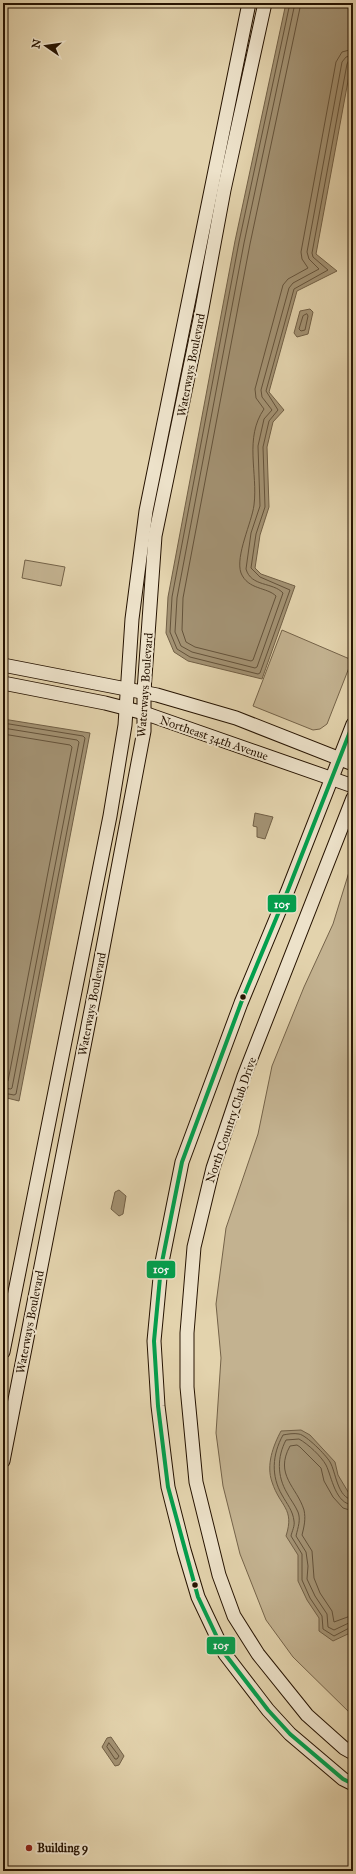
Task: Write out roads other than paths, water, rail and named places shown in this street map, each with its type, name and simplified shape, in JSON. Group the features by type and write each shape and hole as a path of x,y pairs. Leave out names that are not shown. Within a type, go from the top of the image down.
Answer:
{"street":[{"name":"Waterways Boulevard","path":"3,1352 110,816 126,708 132,619 146,511 249,3"},
{"name":"Waterways Boulevard","path":"3,1461 144,731 144,691 156,536 200,321 224,190 265,3"},
{"name":"Northeast 34th Avenue","path":"3,665 144,691 236,718 353,764"},
{"name":"Northeast 34th Avenue","path":"3,683 144,713 353,786"},
{"path":"353,724 288,890 241,1003 182,1162 161,1267 154,1341 158,1406 168,1487 198,1597 225,1654 268,1710 290,1734 343,1779 353,1784"},
{"name":"North Country Club Drive","path":"353,798 244,1076 213,1168 196,1240 187,1333 187,1387 196,1482 219,1575 234,1616 258,1654 307,1715 344,1748 353,1753"}],"water":[{"path":"286,3 353,3 353,54 316,254 337,271 297,291 269,392 284,410 273,422 267,447 269,507 260,535 255,568 261,574 295,586 262,679 188,661 174,652 166,633 168,597 235,241"},
{"path":"310,309 313,312 308,334 297,337 294,333 300,311"},
{"path":"3,719 90,733 19,1101 3,1097"},
{"path":"255,813 273,817 265,839 257,837 257,827 253,826"},
{"path":"119,1190 126,1196 123,1214 119,1216 111,1209 115,1192"},
{"path":"301,1430 310,1435 335,1462 338,1475 353,1500 353,1629 350,1633 333,1641 319,1631 319,1618 307,1600 298,1581 298,1555 286,1536 289,1519 288,1513 275,1490 270,1476 271,1456 281,1431"},
{"path":"111,1737 124,1756 119,1765 115,1766 102,1747 107,1738"}],"place":[{"name":"Building 9","path":"29,1848"}]}
